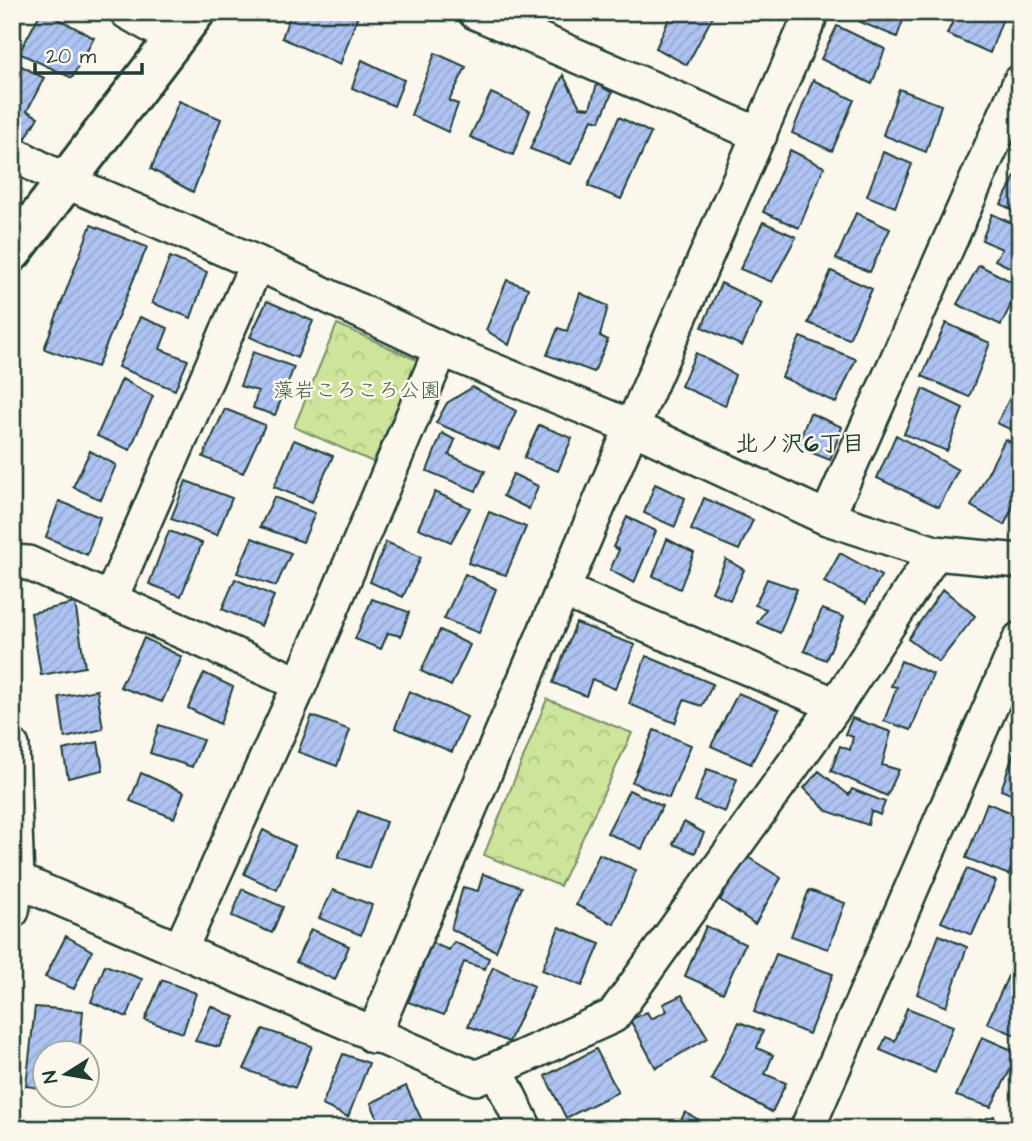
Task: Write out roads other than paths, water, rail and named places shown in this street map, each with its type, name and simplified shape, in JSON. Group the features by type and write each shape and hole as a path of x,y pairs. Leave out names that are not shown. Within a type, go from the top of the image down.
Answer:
{"street":[{"path":"12,252 185,26 127,12"},
{"path":"475,12 760,135"},
{"path":"373,1036 812,12"},
{"path":"827,518 1020,82"},
{"path":"12,153 65,181 257,263 441,349 632,427 827,518 935,553 1020,561"},
{"path":"110,600 257,263"},
{"path":"180,950 300,684 441,349"},
{"path":"12,746 15,895 180,950 475,1078 613,1016 836,705 935,553"},
{"path":"12,562 28,562 300,684"},
{"path":"562,590 836,705"},
{"path":"807,1129 1020,639"},
{"path":"496,1069 524,1129"}],"district":[{"name":"北ノ沢6丁目","path":"800,444"}],"park label":[{"name":"藻岩ころころ公園","path":"357,390"}]}
